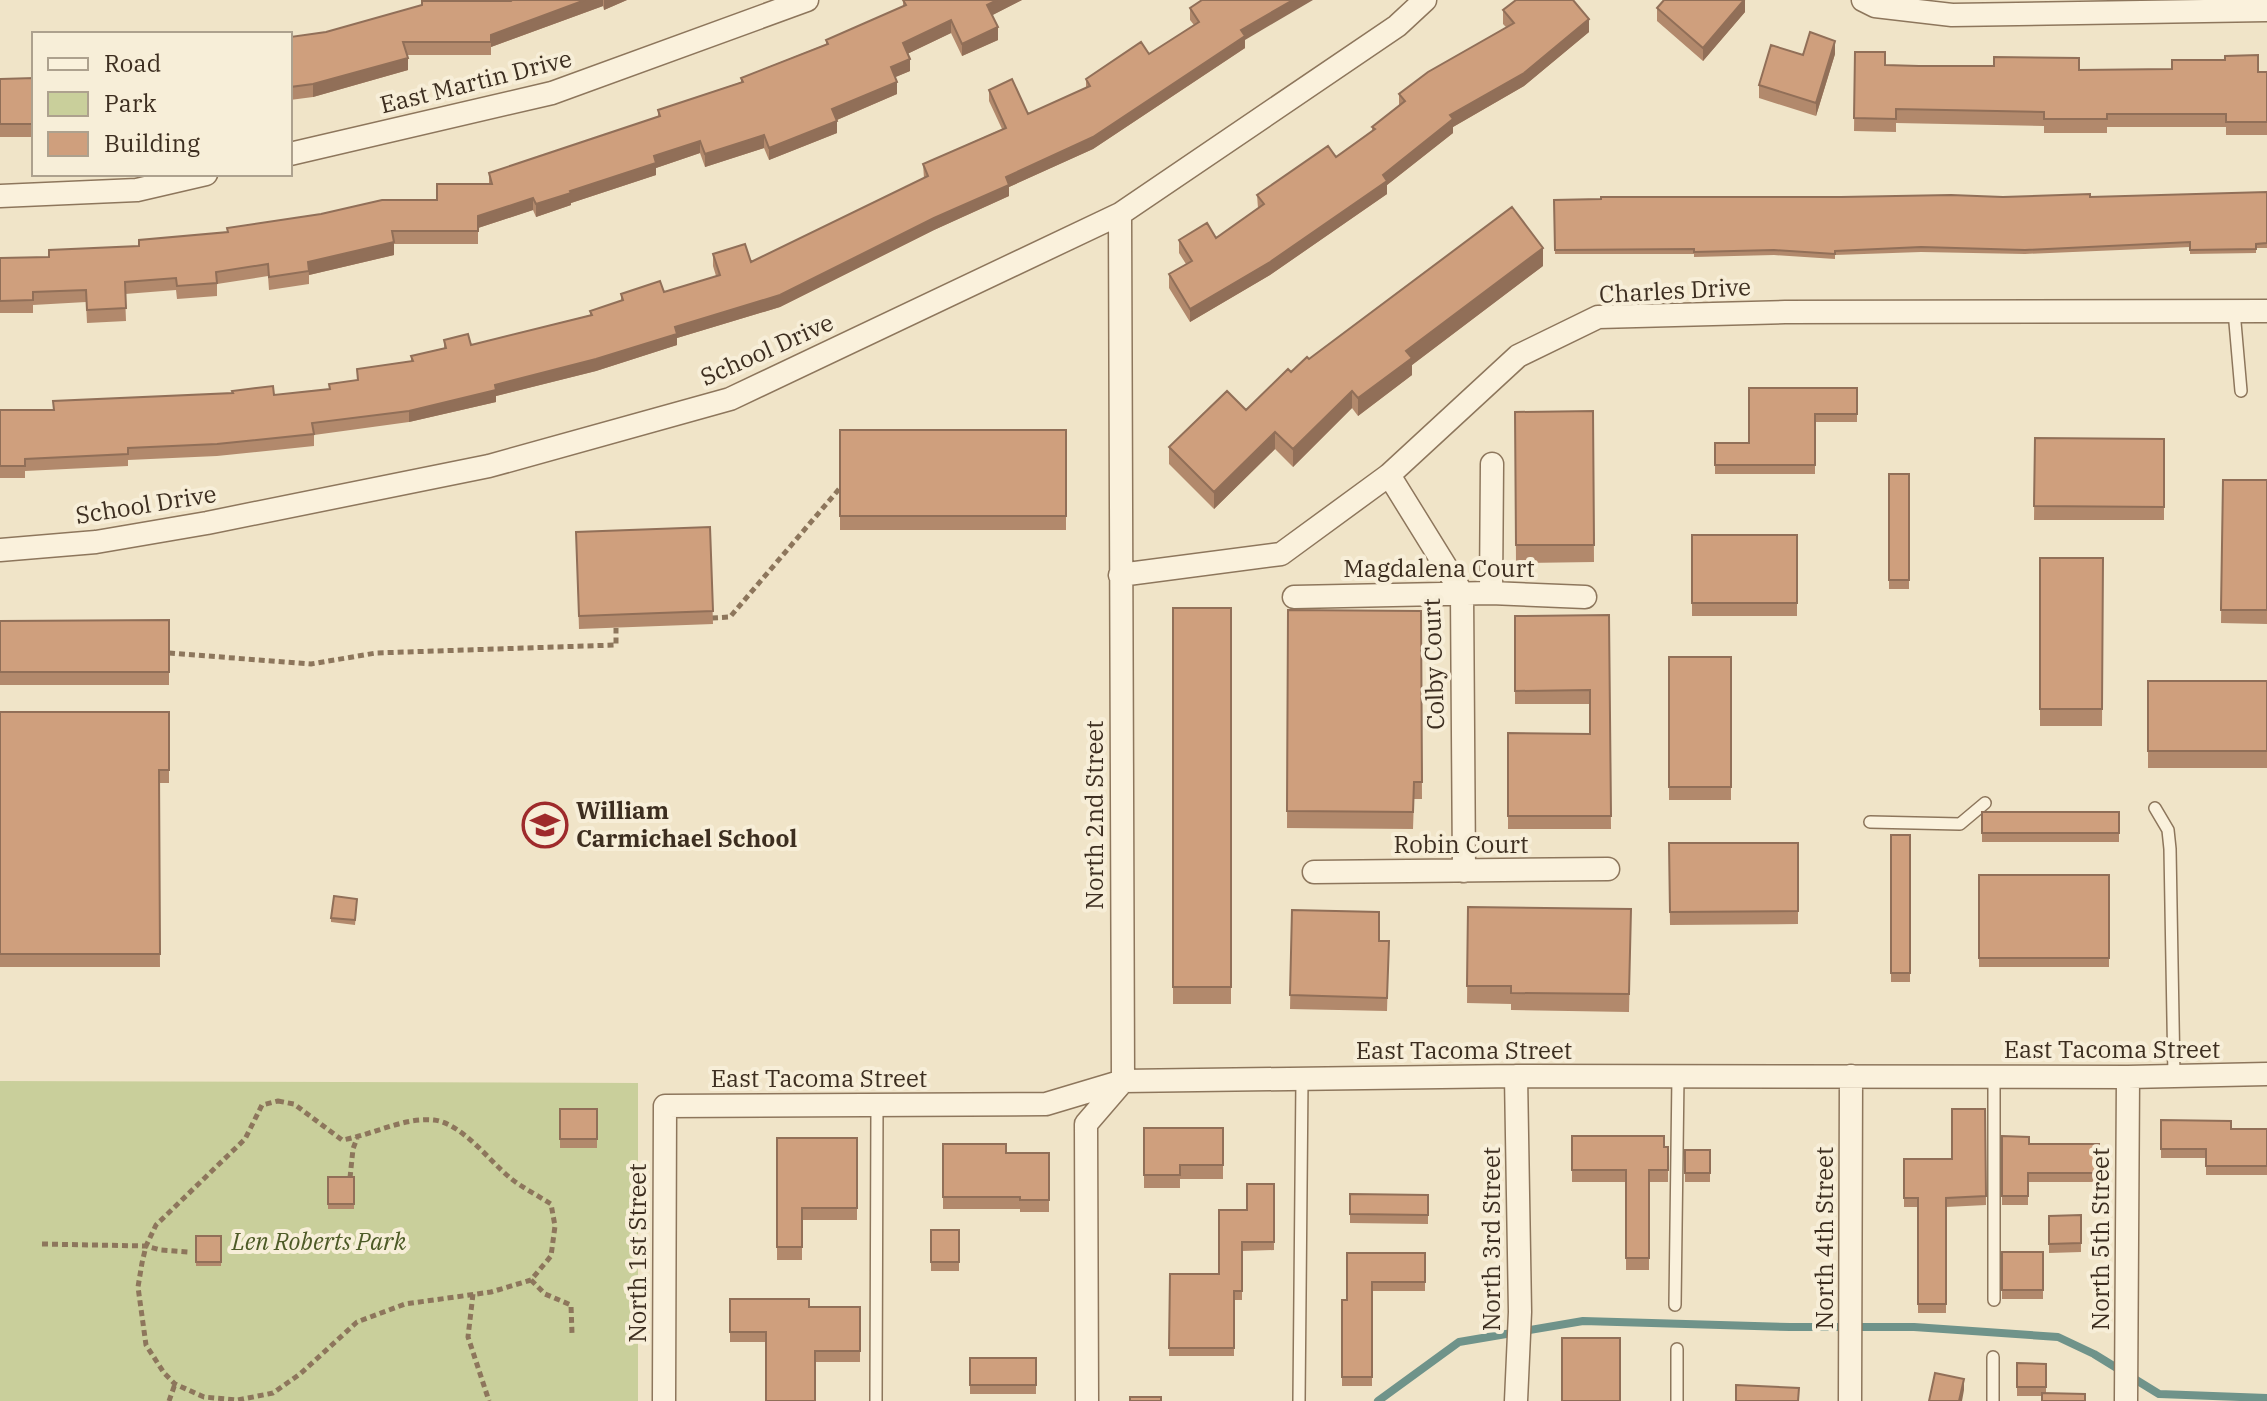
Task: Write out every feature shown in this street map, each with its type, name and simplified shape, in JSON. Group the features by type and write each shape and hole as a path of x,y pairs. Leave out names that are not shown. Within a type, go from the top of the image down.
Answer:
{"street":[{"name":"East Martin Drive","path":"292,154 552,93 807,0"},
{"name":"School Drive","path":"0,550 96,542 166,530 489,466 730,399 1120,214 1397,26 1425,0"},
{"path":"1863,0 1875,6 1952,15 2267,10"},
{"path":"0,196 137,190 197,176"},
{"name":"North 2nd Street","path":"1120,214 1123,1081"},
{"name":"Charles Drive","path":"1120,575 1281,554 1389,475 1518,356 1598,317 2004,310 2267,311"},
{"path":"1491,593 1492,464"},
{"name":"Colby Court","path":"1389,475 1462,593 1464,871"},
{"name":"Magdalena Court","path":"1294,597 1491,593 1585,597"},
{"name":"Robin Court","path":"1314,872 1608,869"},
{"name":"East Tacoma Street","path":"665,1106 1046,1104 1123,1081 1516,1076 2128,1077 2267,1074"},
{"name":"North 3rd Street","path":"1516,1076 1520,1312 1516,1401"},
{"name":"North 4th Street","path":"1850,1401 1851,1076"},
{"name":"North 5th Street","path":"2126,1401 2128,1077"},
{"path":"1087,1401 1086,1124 1123,1081"},
{"name":"North 1st Street","path":"664,1401 665,1106"}],"lane":[{"path":"2234,311 2241,391"},
{"path":"1870,822 1960,824 1985,803"},
{"path":"2155,808 2168,830 2170,849 2174,1076"},
{"path":"1675,1305 1678,1076"},
{"path":"1994,1076 1994,1300"},
{"path":"1299,1401 1302,1079"},
{"path":"876,1401 877,1105"},
{"path":"1677,1349 1677,1401"},
{"path":"1993,1357 1993,1401"}],"path":[{"path":"712,618 730,617 840,488"},
{"path":"169,653 311,664 376,653 616,645 616,628"},
{"path":"278,1101 294,1104 342,1140 398,1124 435,1120 466,1136 510,1178 551,1204 555,1226 551,1256 531,1280 491,1292 405,1304 357,1322 300,1374 273,1393 238,1400 204,1397 175,1384 154,1359 143,1331 138,1287 146,1246 156,1225 245,1139 262,1105 278,1101"},
{"path":"350,1178 353,1149 358,1137"},
{"path":"42,1244 146,1246 189,1252"},
{"path":"531,1280 545,1294 571,1305 572,1334"},
{"path":"474,1293 468,1337 489,1401"},
{"path":"169,1401 175,1384"}],"green space":[{"name":"Len Roberts Park","path":"0,1081 638,1083 638,1401 0,1401"}],"building":[{"path":"585,0 491,35 491,42 403,42 408,58 292,87 292,37 326,32 422,5 422,1"},
{"path":"903,0 997,0 987,5 998,27 962,44 951,20 903,43 910,59 891,67 897,82 832,109 837,121 769,148 764,135 705,154 700,141 654,156 656,163 571,193 536,204 533,198 478,216 478,231 392,231 394,242 308,262 309,271 269,277 268,264 216,272 217,283 177,286 176,278 125,282 126,308 87,310 86,290 33,292 33,300 0,301 0,258 49,257 49,250 139,246 139,240 228,232 227,228 321,214 382,200 437,200 437,184 492,184 489,173 660,116 658,110 743,82 741,78 828,44 826,40 906,5"},
{"path":"1202,0 1293,0 1241,30 1245,36 1093,137 1006,177 1009,185 934,218 780,295 675,327 677,334 495,385 496,390 409,411 312,423 314,434 217,444 128,448 128,454 25,459 25,466 0,466 0,410 54,410 53,401 233,393 273,386 274,395 330,389 329,384 358,380 357,369 413,361 411,356 446,348 444,340 468,334 471,345 592,315 590,311 623,300 621,294 660,281 664,292 720,275 713,254 745,244 751,262 928,176 923,164 1006,128 989,90 1012,79 1028,114 1090,86 1086,79 1141,42 1149,54 1199,22 1190,8"},
{"path":"1516,0 1573,0 1589,19 1524,73 1450,115 1453,119 1383,175 1387,181 1270,262 1190,309 1169,274 1192,261 1179,240 1207,223 1216,238 1264,204 1257,195 1328,146 1336,157 1375,129 1372,127 1405,101 1399,94 1428,72 1514,23 1503,10"},
{"path":"1664,0 1744,0 1703,48 1657,8"},
{"path":"1810,32 1835,41 1816,103 1759,85 1771,45 1803,55"},
{"path":"1855,52 1885,52 1885,65 1919,66 1994,66 1994,57 2079,58 2079,70 2172,69 2172,60 2225,60 2225,56 2258,55 2258,72 2267,72 2267,122 2226,122 2226,114 2107,114 2107,119 2044,119 2044,112 1896,109 1896,119 1854,118"},
{"path":"32,78 32,124 0,124 0,79"},
{"path":"2267,192 2267,243 2256,244 2256,249 2190,250 2190,242 2025,250 1921,247 1835,251 1835,254 1774,250 1555,250 1554,200 1601,197 2003,197 2090,194 2090,197"},
{"path":"1512,207 1543,248 1406,351 1412,358 1358,398 1352,391 1293,449 1275,432 1214,492 1169,447 1227,391 1246,410 1288,369 1291,372 1307,357 1309,359"},
{"path":"1749,388 1857,388 1857,414 1815,414 1815,465 1715,465 1715,443 1749,443"},
{"path":"1593,411 1594,545 1516,545 1515,412"},
{"path":"840,430 1066,430 1066,516 840,516"},
{"path":"2035,438 2164,439 2164,507 2034,506"},
{"path":"1889,474 1909,474 1909,580 1889,580"},
{"path":"2223,480 2267,480 2267,610 2221,610"},
{"path":"710,527 713,611 579,616 576,532"},
{"path":"1692,535 1797,535 1797,603 1692,603"},
{"path":"2040,558 2103,558 2102,709 2040,709"},
{"path":"1173,608 1231,608 1231,987 1173,987"},
{"path":"1288,610 1421,611 1422,782 1414,782 1413,812 1287,811"},
{"path":"1609,615 1611,816 1508,816 1508,733 1590,734 1590,690 1515,691 1515,616"},
{"path":"169,620 169,672 0,672 0,621"},
{"path":"1669,657 1731,657 1731,787 1669,787"},
{"path":"2148,681 2267,681 2267,751 2148,751"},
{"path":"0,712 169,712 169,770 159,770 160,954 0,954"},
{"path":"1982,812 2119,812 2119,833 1982,833"},
{"path":"1891,835 1910,835 1910,973 1891,973"},
{"path":"1669,843 1798,843 1798,911 1670,912"},
{"path":"1979,875 2109,875 2109,958 1979,958"},
{"path":"334,896 357,899 355,920 331,918"},
{"path":"1468,907 1631,909 1629,994 1511,993 1511,986 1467,986"},
{"path":"1292,910 1379,912 1379,941 1389,941 1387,998 1290,995"},
{"path":"560,1109 597,1109 597,1139 560,1139"},
{"path":"1952,1109 1985,1109 1986,1196 1946,1198 1946,1304 1918,1304 1918,1198 1904,1198 1904,1159 1952,1159"},
{"path":"2161,1120 2231,1121 2231,1129 2267,1129 2267,1166 2206,1166 2206,1149 2161,1149"},
{"path":"1144,1128 1223,1128 1223,1165 1180,1165 1180,1175 1144,1175"},
{"path":"1572,1136 1664,1136 1664,1147 1668,1147 1668,1170 1649,1170 1649,1258 1626,1258 1626,1170 1572,1170"},
{"path":"2002,1136 2029,1137 2029,1144 2099,1144 2099,1173 2028,1173 2028,1196 2002,1196"},
{"path":"777,1138 857,1138 857,1208 802,1208 802,1247 777,1247"},
{"path":"943,1144 1006,1144 1006,1153 1049,1153 1049,1200 943,1197"},
{"path":"1685,1150 1710,1150 1710,1173 1685,1173"},
{"path":"328,1177 354,1177 354,1204 328,1204"},
{"path":"1247,1184 1274,1184 1274,1242 1242,1242 1242,1291 1234,1291 1234,1348 1169,1348 1170,1274 1219,1274 1219,1210 1247,1210"},
{"path":"1350,1194 1428,1195 1428,1215 1350,1214"},
{"path":"2081,1215 2081,1243 2049,1244 2049,1216"},
{"path":"931,1230 959,1230 959,1262 931,1262"},
{"path":"196,1236 221,1236 221,1262 196,1262"},
{"path":"2002,1252 2043,1252 2043,1290 2002,1290"},
{"path":"1347,1253 1425,1253 1425,1282 1372,1282 1372,1377 1342,1377 1342,1300 1347,1300"},
{"path":"730,1299 809,1299 809,1307 860,1307 860,1351 815,1351 815,1401 766,1401 766,1332 730,1332"},
{"path":"1562,1338 1620,1338 1620,1401 1562,1401"},
{"path":"970,1358 1036,1358 1036,1385 970,1385"},
{"path":"2017,1363 2046,1364 2046,1387 2017,1387"},
{"path":"1935,1373 1964,1379 1959,1401 1929,1401"},
{"path":"1736,1385 1799,1388 1798,1401 1736,1401"},
{"path":"2042,1393 2085,1394 2085,1401 2042,1401"},
{"path":"1130,1397 1161,1397 1161,1401 1130,1401"}],"waterway":[{"path":"1378,1401 1459,1342 1583,1321 1914,1327 2058,1337 2094,1354 2159,1394 2267,1398"}],"place":[{"name":"William Carmichael School","path":"545,825"}]}
